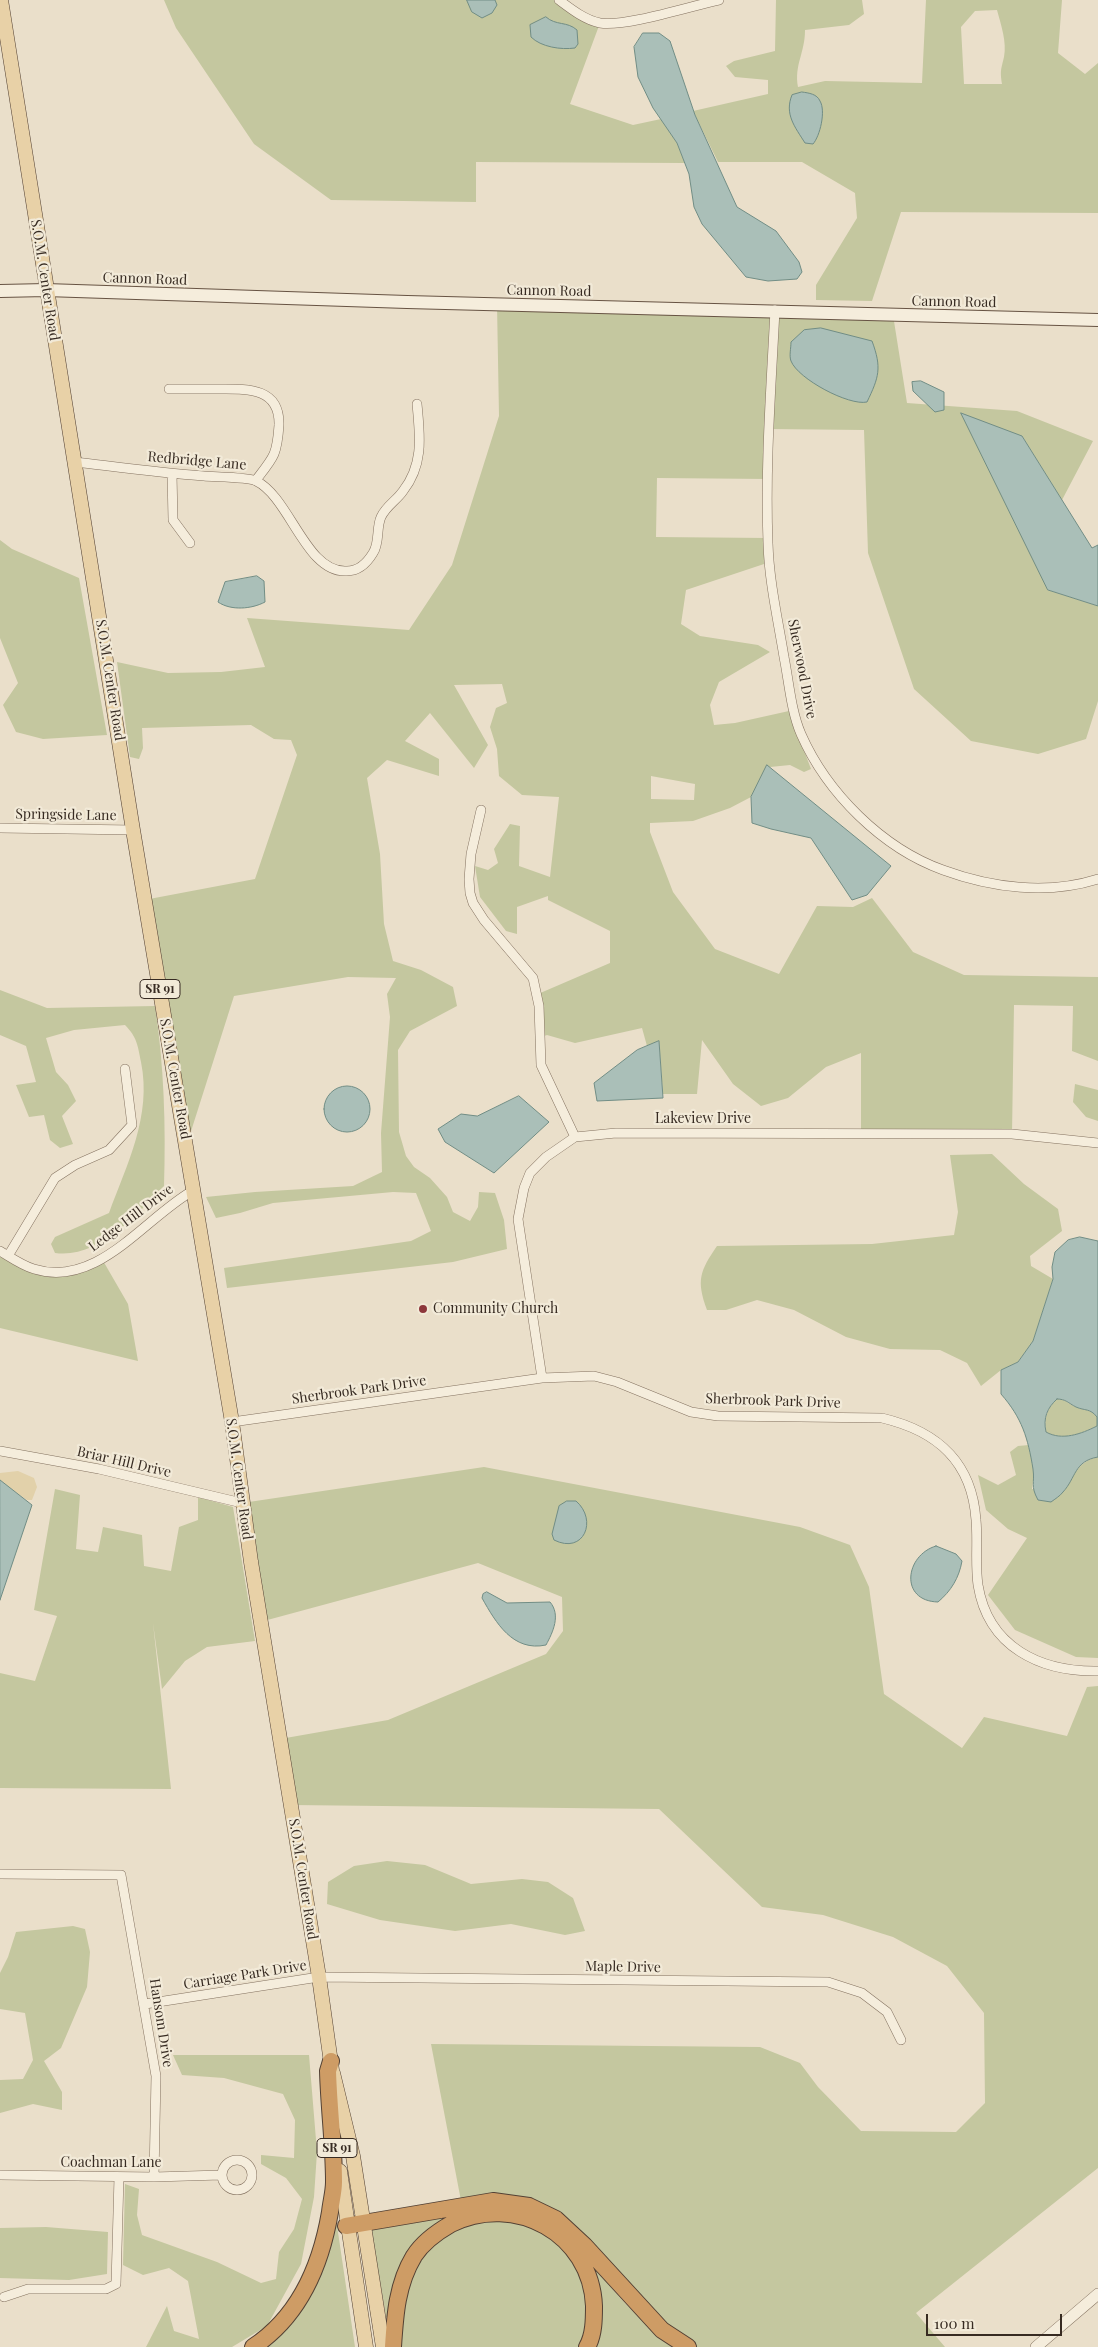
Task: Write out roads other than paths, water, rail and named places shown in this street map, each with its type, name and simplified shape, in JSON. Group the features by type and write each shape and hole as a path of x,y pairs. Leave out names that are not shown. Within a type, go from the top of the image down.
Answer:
{"highway":[{"path":"253,2347 264,2340 292,2312 312,2279 326,2233 334,2183 328,2071 331,2065"},
{"path":"346,2226 493,2201 529,2206 556,2219 584,2245 662,2330 688,2347"},
{"path":"393,2347 395,2310 398,2296 415,2254 440,2230 456,2222 475,2215 501,2213 530,2218 547,2226 576,2251 587,2273 593,2294 594,2320 587,2347"}],"main road":[{"name":"S.O.M. Center Road","path":"1,0 46,290 76,462 133,830 232,1422 242,1503 319,1977 331,2065 338,2158 346,2226 366,2347"},
{"name":"Cannon Road","path":"0,291 46,290 398,302 774,310 1098,320"},
{"name":"S.O.M. Center Road","path":"331,2065 353,2156 383,2347"}],"street":[{"path":"559,0 578,13 600,23 629,21 719,0"},
{"name":"Sherwood Drive","path":"774,310 768,455 768,545 791,694 801,733 815,760 836,791 862,818 896,846 932,866 964,877 998,885 1048,889 1080,885 1098,879"},
{"path":"169,389 245,389 261,392 273,401 279,413 275,456 256,480"},
{"name":"Redbridge Lane","path":"76,462 172,474 256,480 274,496 318,559 330,569 342,572 354,571 366,563 374,552 378,524 383,513 404,491 416,472 420,456 417,404"},
{"path":"172,474 173,520 190,543"},
{"path":"481,810 468,879 472,898 484,920 533,978 539,1006 541,1065 576,1137"},
{"name":"Springside Lane","path":"0,828 133,830"},
{"path":"4,1253 55,1178 74,1166 109,1150 132,1125 126,1069"},
{"name":"Lakeview Drive","path":"542,1378 518,1219 524,1188 530,1173 546,1157 576,1137 616,1133 1012,1134 1098,1143"},
{"name":"Ledge Hill Drive","path":"4,1253 34,1269 56,1272 90,1265 116,1249 178,1198 194,1190"},
{"name":"Sherbrook Park Drive","path":"232,1422 542,1378 594,1376 617,1382 691,1412 718,1416 882,1418 905,1423 932,1436 952,1454 966,1476 975,1501 978,1584 985,1609 998,1631 1019,1652 1048,1666 1074,1671 1098,1671"},
{"name":"Briar Hill Drive","path":"0,1451 99,1469 242,1503"},
{"name":"Hansom Drive","path":"0,1874 121,1875 145,2004 156,2076 154,2177"},
{"name":"Carriage Park Drive","path":"145,2004 319,1977"},
{"name":"Maple Drive","path":"319,1977 828,1982 862,1993 887,2012 901,2040"},
{"name":"Coachman Lane","path":"0,2175 154,2177 221,2175"},
{"path":"4,2297 28,2289 106,2289 116,2284 118,2177"},
{"path":"1036,2347 1098,2294"}],"water":[{"path":"467,0 495,0 497,5 492,13 482,18 472,12"},
{"path":"546,17 554,22 569,25 577,30 578,44 575,48 552,47 540,43 531,37 530,25"},
{"path":"643,33 659,33 670,41 695,115 737,207 776,231 799,262 802,272 797,279 768,281 746,277 702,224 694,207 689,174 677,143 653,108 638,77 634,47"},
{"path":"802,92 815,95 822,105 821,123 813,144 805,143 794,126 790,114 789,108 792,95"},
{"path":"821,328 872,341 877,358 878,372 867,402 849,400 825,390 803,376 791,361 791,342 804,330"},
{"path":"921,381 944,392 944,410 935,412 913,391 912,382"},
{"path":"961,413 1022,436 1092,548 1098,545 1098,606 1048,590"},
{"path":"257,576 264,581 265,602 254,606 235,608 218,602 225,582"},
{"path":"767,765 891,866 867,895 852,900 811,838 752,823 751,797"},
{"path":"659,1041 663,1098 597,1101 594,1083 637,1050"},
{"path":"342,1086 352,1086 364,1092 369,1100 369,1118 364,1126 356,1131 342,1132 334,1129 327,1122 324,1114 324,1104 327,1096 334,1089"},
{"path":"519,1096 549,1122 494,1173 445,1142 438,1129 461,1114 477,1116"},
{"path":"1080,1237 1098,1241 1098,1457 1084,1462 1063,1492 1051,1502 1038,1500 1033,1488 1033,1469 1029,1448 1019,1420 1001,1394 1001,1370 1018,1362 1033,1341 1053,1279 1052,1267 1055,1252 1068,1240","holes":["1057,1399 1092,1412 1097,1417 1097,1426 1085,1432 1065,1436 1052,1435 1046,1432 1045,1422 1048,1410"]},
{"path":"0,1480 32,1505 0,1600"},
{"path":"567,1501 576,1501 583,1509 586,1517 587,1526 584,1533 580,1539 573,1543 554,1540 552,1534 559,1506"},
{"path":"936,1546 956,1554 962,1561 954,1584 938,1602 925,1600 917,1594 912,1586 911,1577 913,1567 918,1558"},
{"path":"487,1592 507,1603 550,1602 555,1612 555,1624 546,1645 534,1646 524,1644 507,1634 493,1617 482,1598 483,1594"}],"place":[{"name":"Community Church","path":"423,1309"}]}
